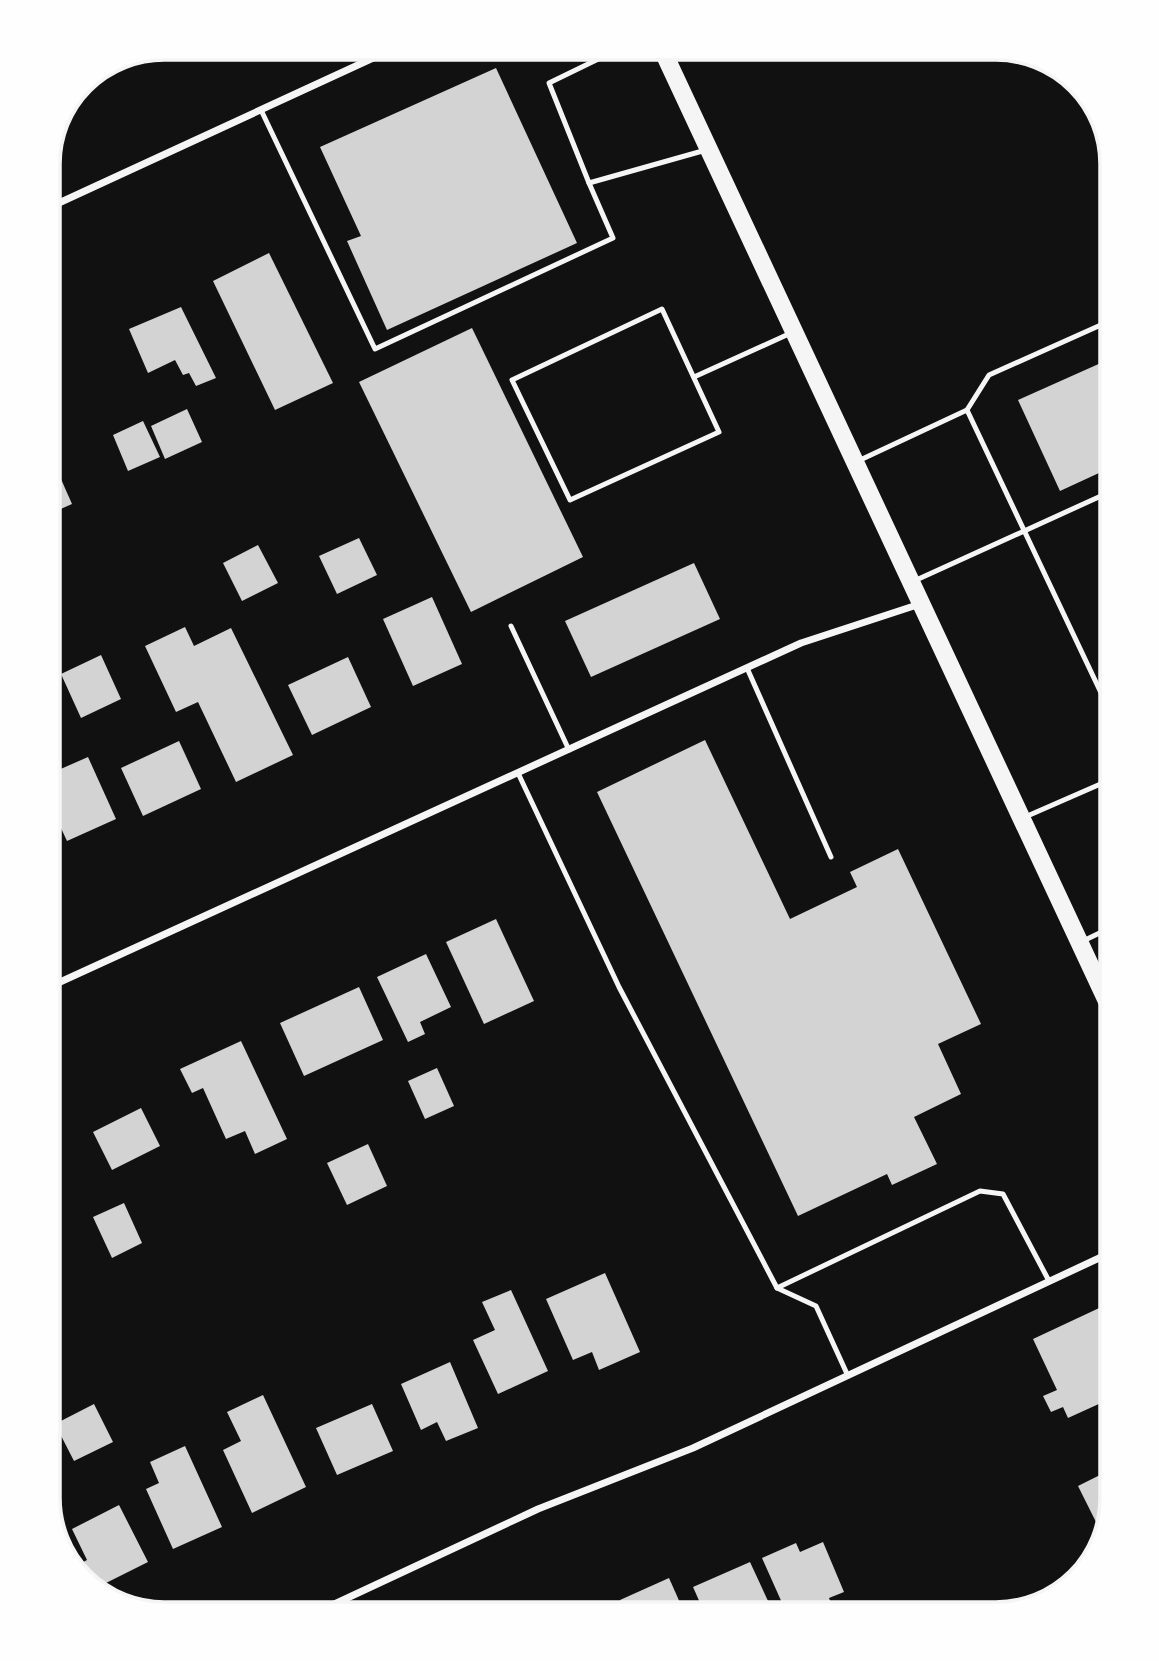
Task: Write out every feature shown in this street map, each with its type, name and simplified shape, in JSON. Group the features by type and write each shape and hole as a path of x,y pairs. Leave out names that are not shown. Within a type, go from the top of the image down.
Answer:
{"main road":[{"path":"667,60 1100,987"}],"street":[{"path":"60,202 369,60"},
{"path":"60,982 801,643 921,604"},
{"path":"340,1601 538,1509 693,1448 1100,1258"}],"lane":[{"path":"261,110 375,349 613,237 549,83 596,60"},
{"path":"589,183 709,149"},
{"path":"663,309 694,377 719,432 570,500 512,380 663,309"},
{"path":"855,463 967,410 989,375 1100,325"},
{"path":"694,377 794,331"},
{"path":"967,410 1100,691"},
{"path":"911,583 1100,497"},
{"path":"511,626 569,750"},
{"path":"747,668 831,857"},
{"path":"518,773 619,987 778,1288 816,1306 848,1376"},
{"path":"1021,819 1100,784"},
{"path":"1079,943 1100,933"},
{"path":"778,1288 980,1191 1003,1194 1049,1281"}],"building":[{"path":"496,68 577,243 387,330 347,241 361,236 320,147"},
{"path":"269,253 333,383 275,410 213,281"},
{"path":"181,307 216,378 196,386 189,373 183,375 175,360 148,373 129,329"},
{"path":"472,328 583,557 471,612 359,382"},
{"path":"1100,363 1100,473 1060,491 1018,400"},
{"path":"187,409 202,442 165,459 151,426"},
{"path":"143,421 160,457 128,471 113,435"},
{"path":"60,477 72,504 60,509"},
{"path":"359,538 377,575 337,594 319,556"},
{"path":"258,545 278,583 242,601 223,563"},
{"path":"694,563 720,619 591,677 565,621"},
{"path":"432,597 462,664 413,686 383,619"},
{"path":"185,627 194,646 231,628 293,755 236,782 198,702 176,712 145,646"},
{"path":"101,655 121,699 81,718 61,674"},
{"path":"348,657 371,707 312,735 288,685"},
{"path":"705,740 790,919 857,887 850,872 898,849 981,1024 938,1044 961,1094 914,1117 937,1164 892,1185 887,1174 798,1216 597,792"},
{"path":"179,741 201,789 143,816 121,768"},
{"path":"88,757 116,819 67,841 60,826 60,769"},
{"path":"496,919 534,1001 484,1024 446,942"},
{"path":"426,954 451,1007 420,1022 425,1034 408,1042 377,977"},
{"path":"359,987 383,1040 304,1076 280,1023"},
{"path":"241,1041 287,1139 255,1154 245,1131 226,1139 203,1088 192,1093 180,1069"},
{"path":"437,1068 454,1106 425,1119 408,1081"},
{"path":"141,1108 160,1146 112,1170 93,1132"},
{"path":"368,1144 387,1186 347,1205 327,1163"},
{"path":"124,1203 142,1243 112,1258 93,1217"},
{"path":"605,1273 640,1352 599,1370 592,1352 573,1360 546,1299"},
{"path":"511,1290 548,1371 498,1394 473,1340 495,1330 482,1302"},
{"path":"1100,1308 1100,1403 1068,1418 1063,1407 1051,1412 1043,1396 1057,1390 1033,1339"},
{"path":"450,1362 478,1428 446,1441 437,1422 421,1430 401,1384"},
{"path":"263,1395 306,1487 252,1513 223,1450 241,1441 227,1412"},
{"path":"94,1404 113,1442 74,1461 60,1434 60,1421"},
{"path":"372,1404 393,1451 337,1475 316,1428"},
{"path":"185,1446 222,1527 173,1549 146,1489 159,1483 150,1462"},
{"path":"1100,1475 1096,1523 1078,1486"},
{"path":"119,1505 148,1562 105,1583 82,1562 87,1560 72,1529"},
{"path":"823,1542 844,1592 829,1598 830,1602 782,1602 762,1558 796,1543 800,1552"},
{"path":"750,1562 768,1602 700,1602 693,1587"},
{"path":"669,1578 679,1602 621,1602"}]}
